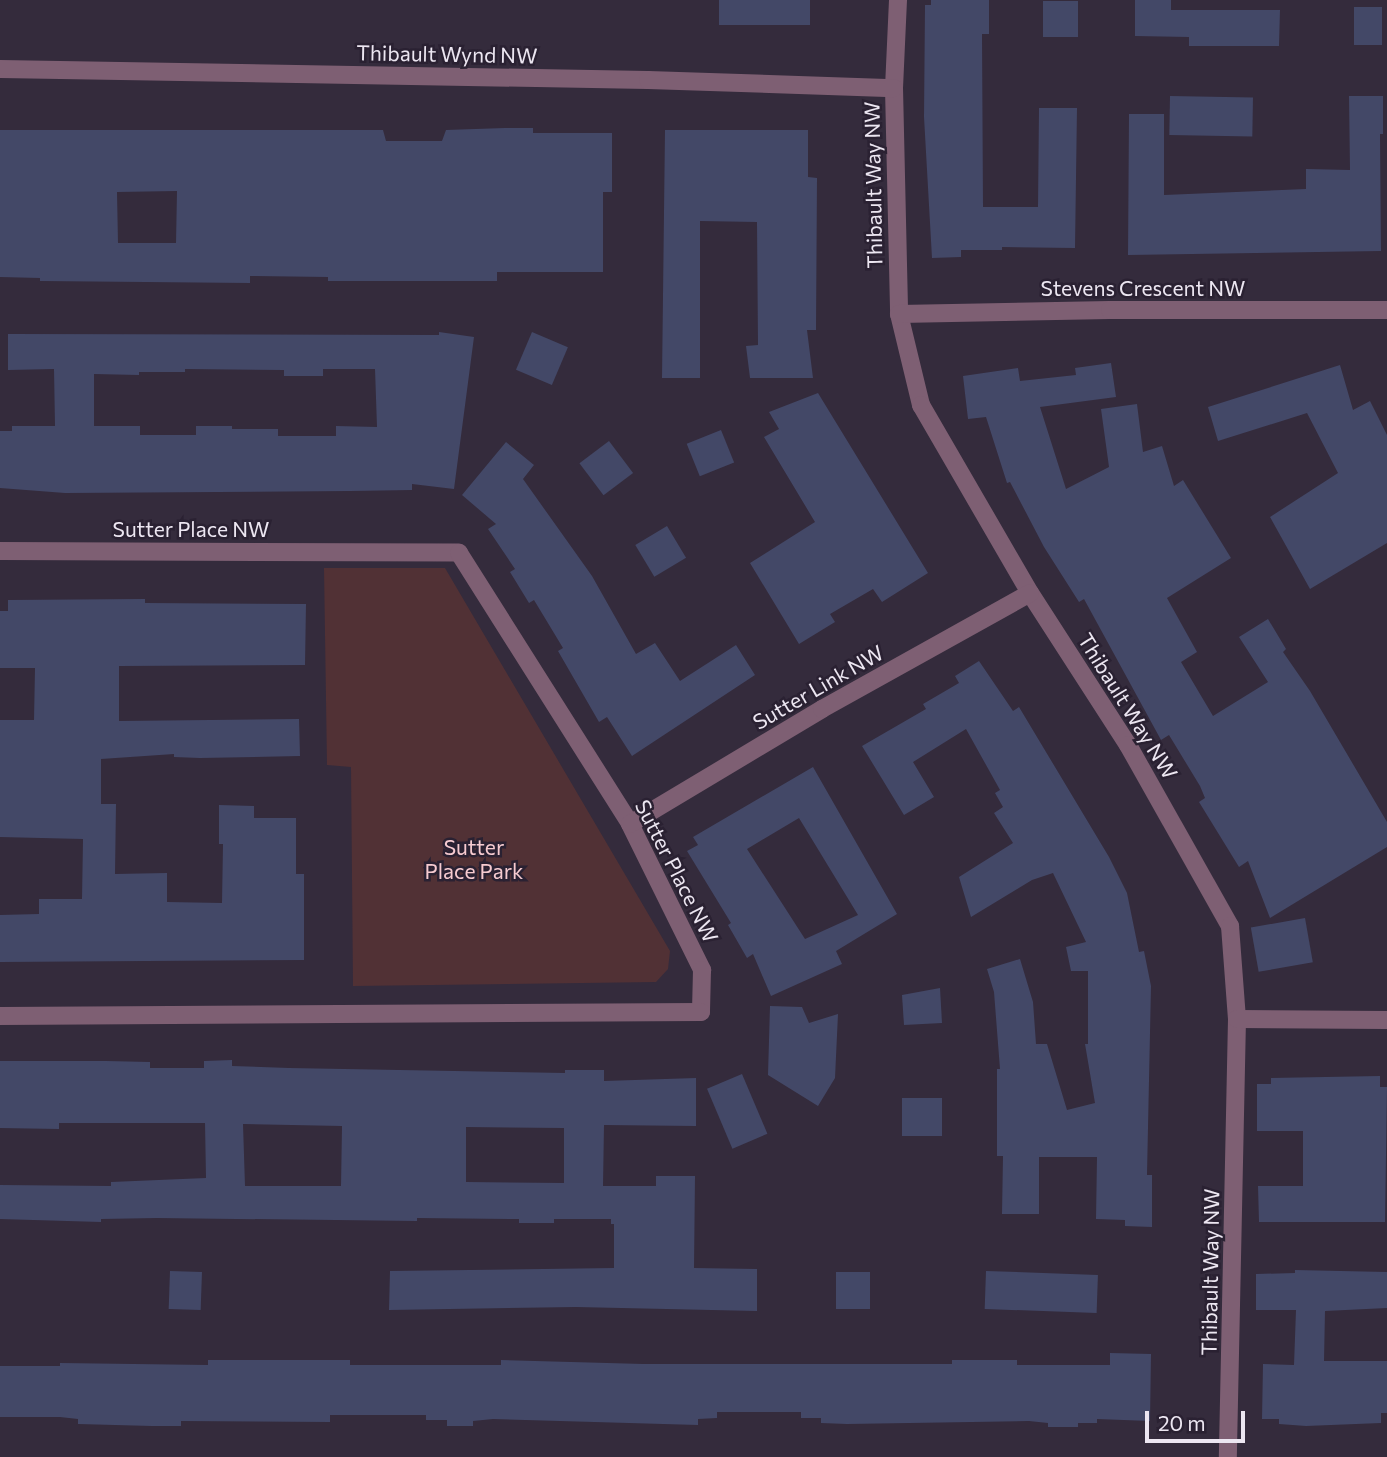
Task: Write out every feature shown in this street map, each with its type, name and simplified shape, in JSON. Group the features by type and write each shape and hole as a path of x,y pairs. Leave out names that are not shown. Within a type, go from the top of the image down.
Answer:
{"street":[{"name":"Thibault Way NW","path":"898,0 894,88 899,314 921,405 1031,593 1128,745 1230,926 1237,1019 1228,1457"},
{"name":"Thibault Wynd NW","path":"0,69 634,80 894,88"},
{"name":"Stevens Crescent NW","path":"899,314 1110,310 1387,310"},
{"name":"Sutter Place NW","path":"0,551 459,553 630,824 702,970 701,1012 0,1016"},
{"name":"Sutter Link NW","path":"630,824 822,709 1031,593"},
{"path":"1237,1019 1387,1020"}],"green space":[{"name":"Sutter Place Park","path":"324,568 445,568 670,951 668,969 656,982 353,986 351,767 327,765"}],"building":[{"path":"719,0 810,0 810,25 719,25"},
{"path":"931,0 989,0 989,34 982,34 983,207 1038,207 1039,108 1077,108 1075,248 1002,247 1002,250 961,250 961,257 932,258 924,117 925,5 931,5"},
{"path":"1135,0 1171,0 1171,10 1280,10 1279,46 1189,46 1189,37 1135,36"},
{"path":"1043,1 1078,1 1078,37 1043,37"},
{"path":"1354,7 1382,7 1382,45 1354,45"},
{"path":"1170,96 1253,97 1252,136 1169,135"},
{"path":"1349,96 1383,96 1383,134 1380,134 1381,251 1128,255 1129,114 1164,114 1164,195 1306,189 1306,169 1350,170"},
{"path":"533,128 533,133 612,133 612,192 603,192 603,272 497,272 497,281 328,281 328,277 250,276 250,283 40,281 40,278 0,277 0,130 383,130 386,141 442,141 446,130","holes":["177,191 176,243 118,243 117,192"]},
{"path":"665,130 808,130 808,177 817,178 816,330 807,330 813,378 750,378 746,346 758,345 757,222 700,221 700,378 662,378"},
{"path":"439,332 474,337 454,489 412,484 412,490 350,491 65,493 0,488 0,431 12,431 12,426 55,426 54,369 8,370 8,334 439,335","holes":["185,369 284,370 284,376 323,376 323,369 375,369 377,427 336,426 336,436 278,436 278,429 232,429 232,426 196,426 196,435 140,435 140,426 94,426 94,374 139,375 139,372 185,372"]},
{"path":"532,332 568,347 552,385 516,370"},
{"path":"1111,363 1116,397 1040,407 1066,489 1109,467 1101,409 1137,404 1143,452 1162,446 1174,486 1183,480 1231,558 1167,598 1197,652 1181,662 1213,716 1268,682 1239,637 1268,619 1286,649 1283,652 1310,691 1387,822 1387,847 1270,918 1248,861 1239,867 1199,802 1205,798 1200,786 1169,735 1161,740 1084,599 1079,602 1044,547 1010,482 1007,483 986,417 968,419 963,376 1018,368 1020,381 1076,375 1075,368"},
{"path":"1340,365 1353,410 1370,401 1387,435 1387,543 1310,589 1270,517 1338,473 1307,413 1218,441 1208,407"},
{"path":"818,393 928,573 882,602 873,589 830,614 835,622 799,644 750,563 815,522 764,437 779,429 769,412"},
{"path":"721,430 734,462 700,476 687,444"},
{"path":"609,441 633,473 604,495 579,463"},
{"path":"506,442 534,465 523,479 592,576 636,654 655,643 680,681 736,645 755,675 632,756 607,717 599,722 558,651 563,648 534,600 529,603 510,572 515,569 488,529 496,524 462,495"},
{"path":"667,526 686,558 654,577 635,545"},
{"path":"145,599 145,603 306,604 305,665 119,666 119,721 299,719 300,756 200,758 174,757 174,754 101,759 101,804 116,804 115,874 167,873 167,902 222,903 223,844 219,844 219,805 254,806 254,818 296,818 296,874 304,874 304,960 0,962 0,915 39,914 39,899 82,899 83,839 0,837 0,720 34,720 35,668 0,668 0,611 8,611 8,600"},
{"path":"979,661 1013,711 1019,707 1109,857 1127,893 1139,952 1144,951 1151,986 1147,1175 1152,1175 1152,1227 1125,1226 1125,1220 1096,1219 1097,1157 1039,1157 1039,1214 1002,1214 1003,1156 997,1156 997,1069 1000,1069 994,992 987,969 1020,959 1033,1002 1036,1044 1047,1044 1067,1110 1095,1103 1085,1044 1088,1044 1088,971 1071,971 1066,947 1086,942 1053,873 1032,880 971,917 959,877 1013,843 994,813 1003,807 995,793 1000,790 966,729 913,762 934,797 904,815 862,746 926,709 923,704 959,683 955,676"},
{"path":"813,767 897,914 836,951 842,964 771,996 753,954 747,958 728,925 731,923 687,851 698,845 693,837","holes":["799,818 858,915 805,939 747,849"]},
{"path":"1305,918 1313,962 1259,972 1251,928"},
{"path":"940,988 942,1023 904,1025 902,995"},
{"path":"770,1006 802,1007 809,1023 838,1014 835,1078 818,1106 768,1075"},
{"path":"232,1060 232,1066 289,1068 565,1073 565,1070 604,1070 604,1081 696,1078 696,1126 604,1125 603,1186 656,1186 656,1176 695,1176 694,1268 757,1269 757,1311 576,1307 389,1310 390,1271 614,1268 614,1224 611,1224 611,1219 554,1219 554,1223 519,1223 519,1219 417,1218 417,1221 157,1218 101,1219 101,1222 0,1219 0,1185 111,1186 111,1182 206,1178 205,1123 59,1123 59,1129 0,1128 0,1061 150,1062 150,1068 204,1068 204,1061","holes":["243,1124 342,1126 341,1186 245,1186","466,1127 564,1128 564,1183 466,1182"]},
{"path":"742,1074 767,1134 732,1149 707,1089"},
{"path":"1380,1076 1380,1087 1387,1087 1385,1222 1259,1222 1258,1186 1303,1186 1303,1131 1257,1131 1257,1084 1271,1084 1271,1078"},
{"path":"902,1098 942,1098 942,1136 902,1136"},
{"path":"1295,1270 1387,1272 1387,1308 1325,1311 1324,1361 1387,1361 1387,1413 1381,1413 1381,1423 1306,1426 1279,1424 1279,1419 1262,1419 1263,1364 1294,1365 1296,1310 1256,1310 1256,1274 1295,1273"},
{"path":"170,1271 202,1272 201,1310 169,1309"},
{"path":"986,1271 1098,1275 1097,1313 985,1309"},
{"path":"836,1272 870,1272 870,1309 836,1309"},
{"path":"1110,1353 1151,1354 1150,1421 1097,1419 1097,1423 1078,1423 1078,1427 1048,1427 1048,1423 1029,1421 847,1424 821,1423 821,1418 801,1418 801,1412 717,1412 717,1418 698,1419 698,1425 493,1419 473,1421 473,1426 447,1426 447,1420 426,1420 426,1415 330,1415 330,1422 181,1421 181,1426 152,1426 78,1424 78,1419 60,1417 0,1417 0,1366 60,1366 60,1363 208,1365 208,1360 350,1360 350,1365 501,1365 501,1360 643,1364 952,1364 952,1360 1017,1360 1017,1365 1110,1365"}]}
